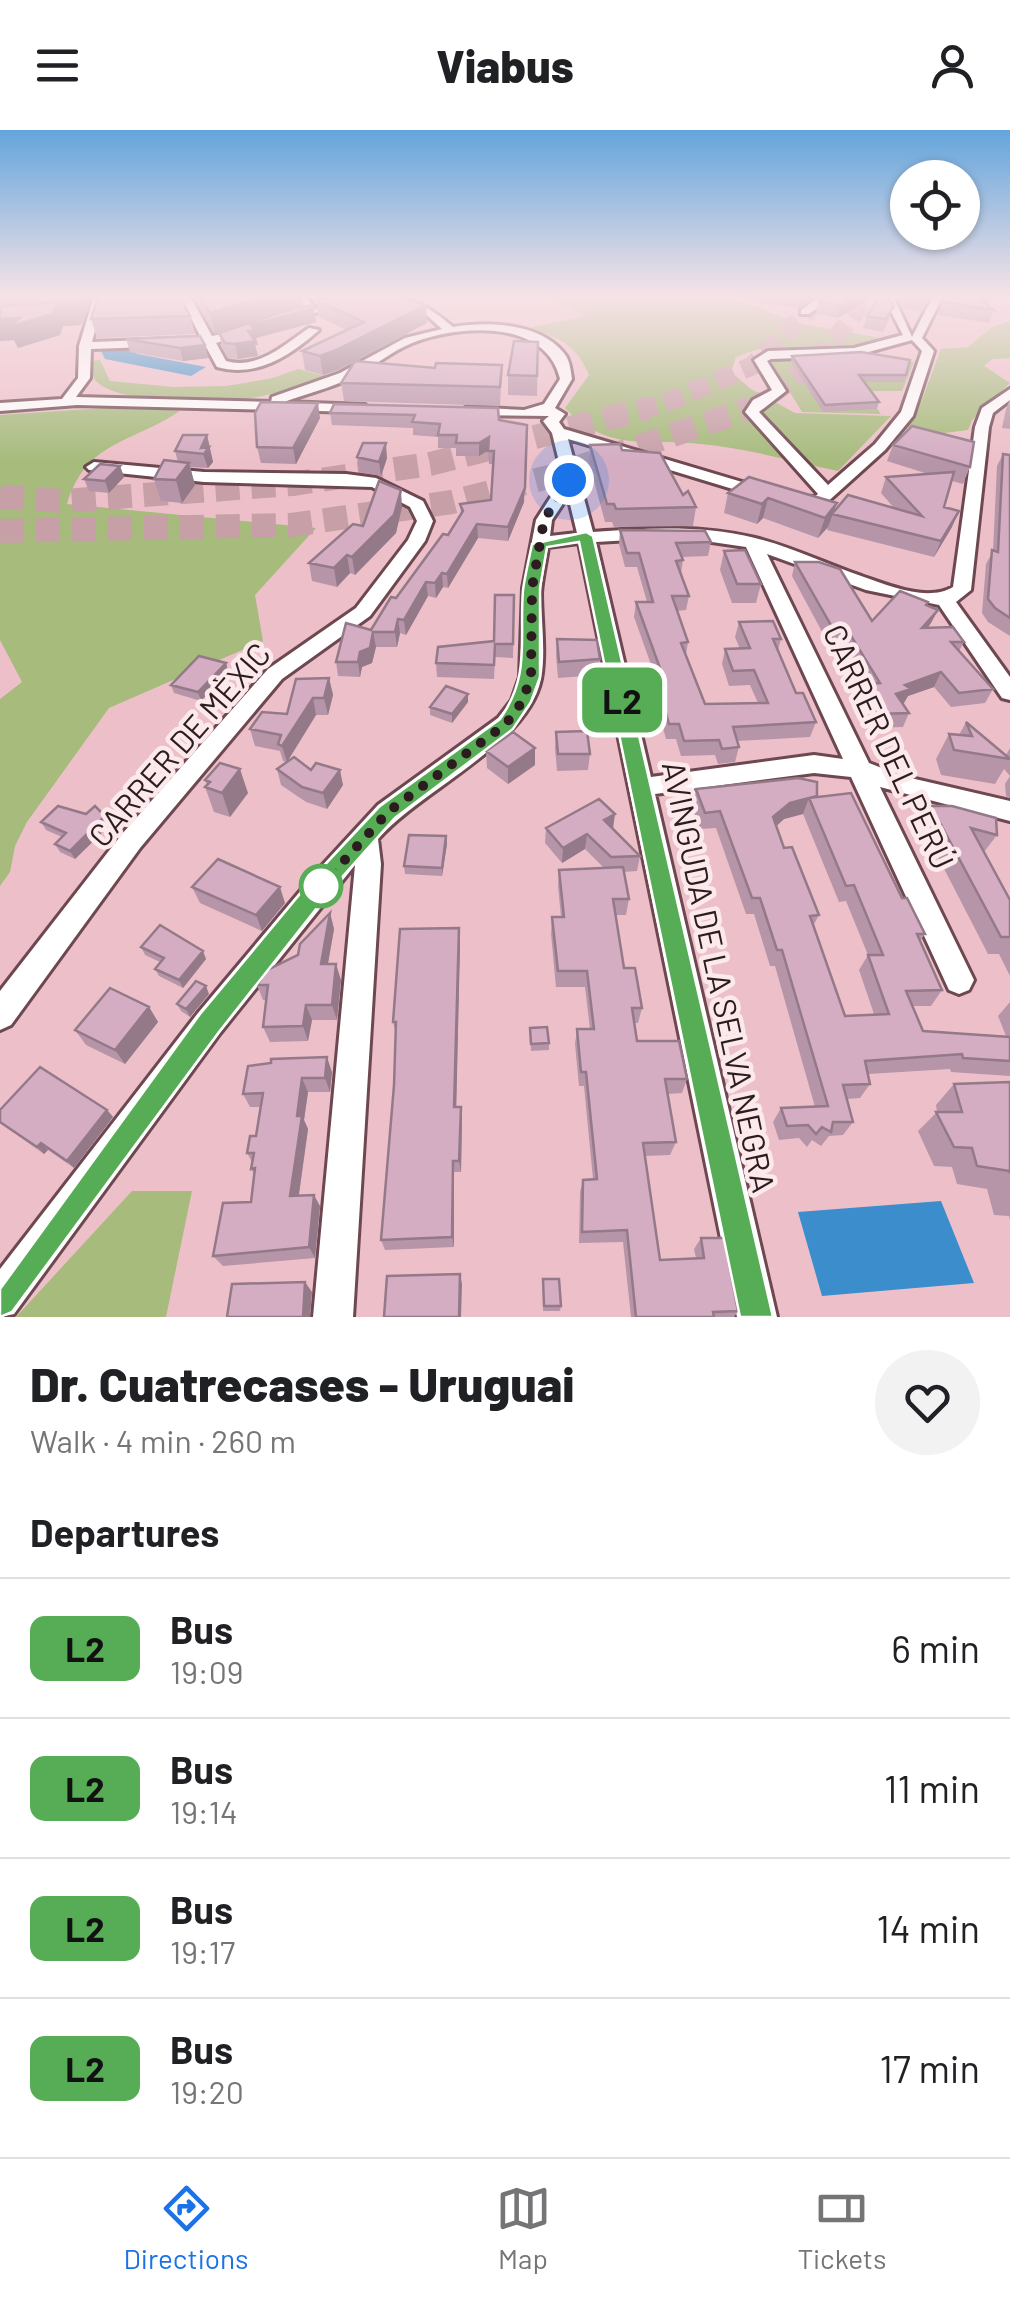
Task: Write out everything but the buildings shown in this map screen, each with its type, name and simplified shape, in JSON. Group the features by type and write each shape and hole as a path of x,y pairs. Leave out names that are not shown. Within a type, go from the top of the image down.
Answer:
{"street":[{"path":"84,393 85,351"},
{"path":"214,351 221,364 246,368 259,366 281,351"},
{"path":"264,405 345,376 388,351"},
{"path":"552,421 567,374 565,364 554,351"},
{"path":"823,490 752,412 758,403 778,391 760,360 768,355 856,351"},
{"path":"458,410 525,414 532,421 552,421 788,500 818,502 823,490 846,478 880,447 908,413 928,351"},
{"path":"0,407 84,393 133,401 380,408"},
{"path":"540,544 586,536 718,536 752,543 895,592 945,600 962,590 987,411 1010,393"},
{"name":"AVINGUDA DE LA SELVA NEGRA","path":"552,421 586,536 756,1317"},
{"name":"CARRER DE MÈXIC","path":"0,1016 131,841 275,674 363,612 416,541 425,521 417,504 376,483 204,477 94,467"},
{"path":"0,1300 209,1023 365,836 388,812 506,724 522,702 531,677 532,588 544,520 569,480"},
{"name":"CARRER DEL PERÚ","path":"752,543 959,980"},
{"path":"945,600 1010,693"},
{"path":"641,786 814,764 860,769 898,784 1010,812"},
{"path":"333,1317 368,864 365,836"}],"green space":[{"path":"574,351 752,351 736,357 731,372 751,389 795,413 891,416 838,471 718,446 612,438 581,422 565,408 589,375"},
{"path":"940,351 1010,351 1010,358 992,359 984,366 1010,383 972,420 968,430 937,434 910,429 907,426 917,413"},
{"path":"859,353 914,362 902,391 864,391 881,414 802,412 767,355"},
{"path":"100,360 110,381 174,387 226,386 273,378 298,369 329,377 249,399 165,400 126,395 98,383 91,361"},
{"path":"134,406 180,411 98,456 75,483 67,504 316,528 255,595 263,641 109,708 27,822 15,846 10,872 0,886 0,699 22,682 0,640 0,415"},
{"path":"132,1191 192,1191 166,1317 16,1317"}],"water":[{"path":"101,351 132,351 206,367 191,376 105,359"},
{"path":"941,1201 974,1283 822,1296 798,1212"}],"tunnel":[{"path":"638,410 663,404 752,366 767,351"},
{"path":"751,408 784,386 822,351"},
{"path":"0,497 63,501 292,484 430,464 648,408"},
{"path":"0,531 291,525 452,502 556,475 751,408"}],"bus line":[{"name":"L2","path":"0,1301 209,1023 240,990 327,878 388,812 506,724 522,702 531,677 532,588 540,544 586,536 756,1317"}],"route":[{"path":"321,886 315,893 388,812 506,724 522,702 531,677 532,588 544,520 569,480"}]}
